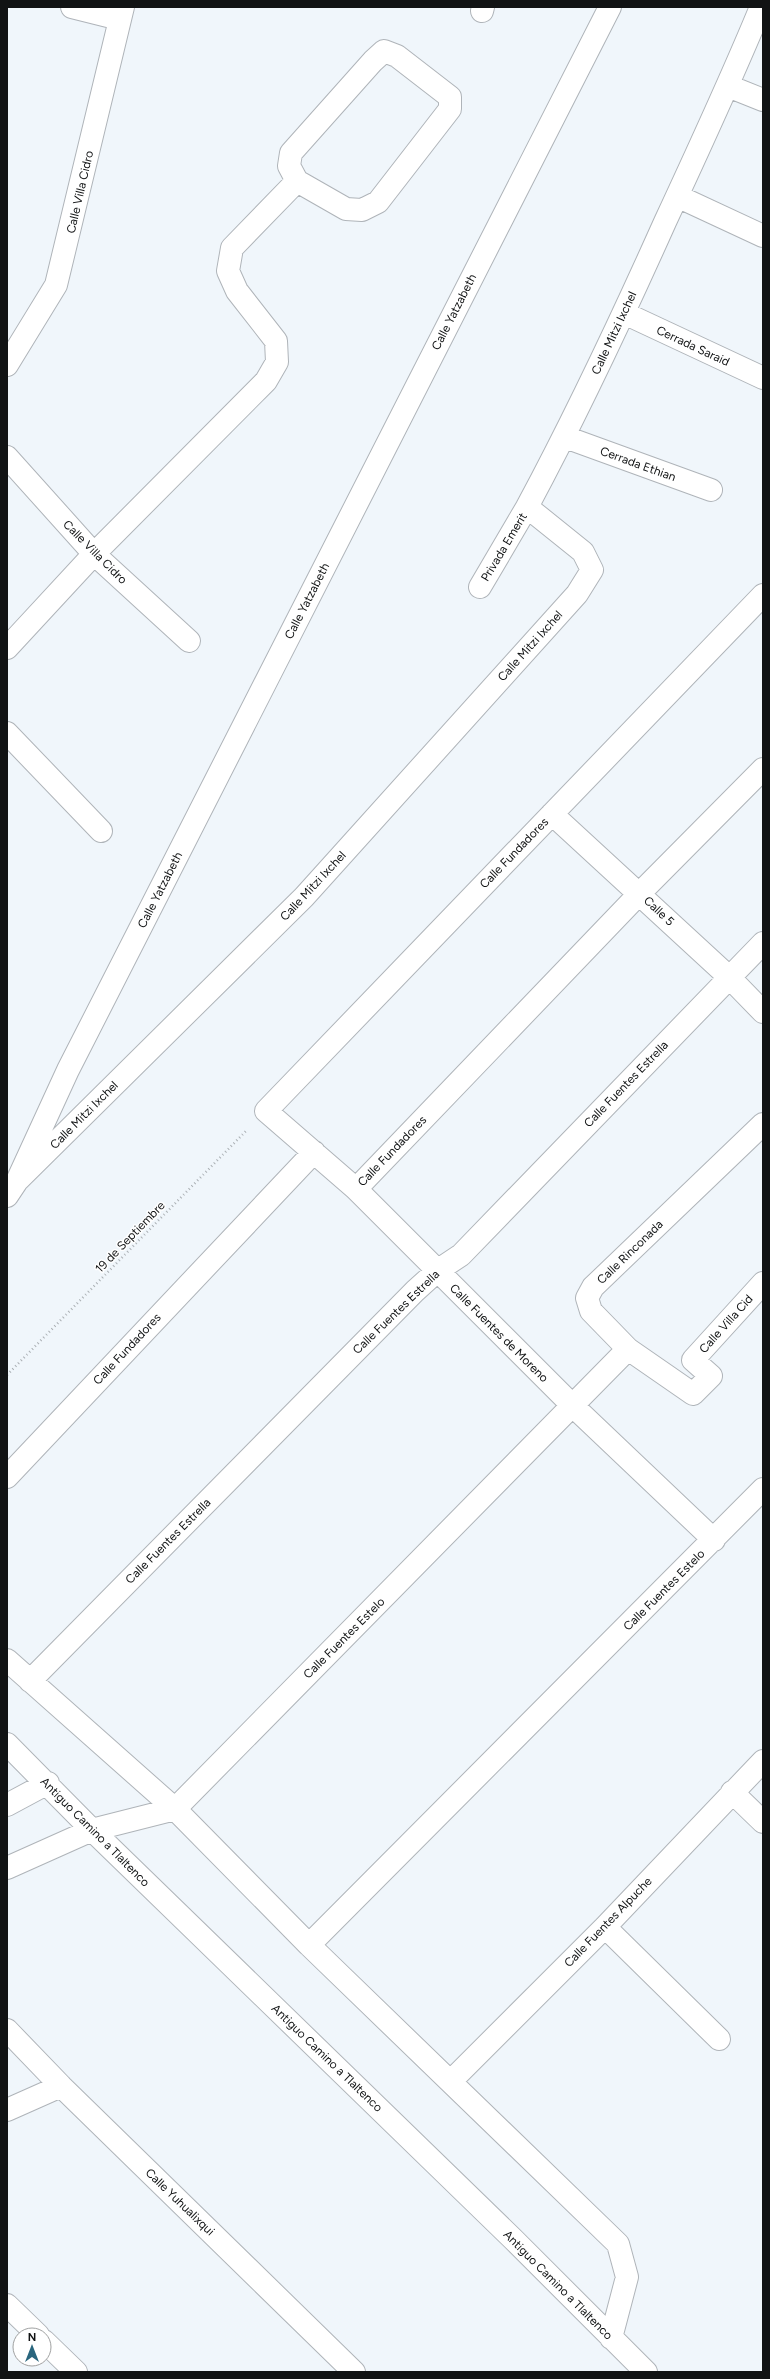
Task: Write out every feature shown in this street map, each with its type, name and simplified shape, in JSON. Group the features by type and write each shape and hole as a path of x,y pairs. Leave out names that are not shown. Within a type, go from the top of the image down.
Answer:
{"street":[{"path":"72,7 122,13"},
{"name":"Calle Yatzabeth","path":"12,1189 68,1070 610,7"},
{"name":"Calle Mitzi Ixchel","path":"12,1189 304,897 577,594 592,570 583,552 528,508 565,437 624,313 728,86 761,7"},
{"name":"Calle Villa Cidro","path":"7,365 56,285 122,13"},
{"path":"384,51 397,56 450,97 450,109 378,202 362,210 346,209 297,182 289,166 291,153 367,67 384,51"},
{"path":"728,86 763,100"},
{"path":"7,648 94,554 266,381 277,362 276,341 237,291 228,271 232,248 297,182"},
{"path":"677,196 763,236"},
{"name":"Cerrada Saraid","path":"624,313 763,378"},
{"name":"Cerrada Ethian","path":"565,437 711,490"},
{"name":"Calle Villa Cidro","path":"7,457 94,554 189,641"},
{"name":"Privada Emerit","path":"480,587 528,508"},
{"name":"Calle Fundadores","path":"266,1111 763,595"},
{"path":"7,733 101,831"},
{"name":"Calle Fundadores","path":"356,1189 640,893 763,769"},
{"name":"Calle 5","path":"552,814 640,893 729,977 763,1012"},
{"name":"Calle Fuentes Estrella","path":"30,1682 415,1291 437,1271 461,1255 763,943"},
{"name":"Calle Fuentes de Moreno","path":"266,1111 356,1189 574,1407 714,1540"},
{"name":"Calle Rinconada","path":"628,1349 591,1311 587,1298 593,1287 763,1124"},
{"name":"Calle Fundadores","path":"7,1477 314,1152"},
{"name":"Calle Villa Cid","path":"628,1349 693,1394 711,1376 693,1360 763,1283"},
{"path":"574,1407 628,1349"},
{"name":"Calle Fuentes Estelo","path":"175,1809 574,1407"},
{"name":"Calle Fuentes Estelo","path":"309,1945 714,1540 763,1489"},
{"path":"7,1660 175,1809 309,1945 618,2244 627,2277 611,2338"},
{"name":"Antiguo Camino a Tlaltenco","path":"7,1744 48,1783 92,1830 513,2239 646,2372"},
{"name":"Calle Fuentes Alpuche","path":"451,2081 605,1927 763,1761"},
{"path":"7,1804 48,1783"},
{"path":"732,1792 763,1822"},
{"path":"7,1868 92,1830 175,1809"},
{"path":"605,1927 719,2039"},
{"name":"Calle Yuhualixqui","path":"7,2030 60,2086 354,2372"},
{"path":"7,2110 60,2086"},
{"path":"7,2305 30,2327"},
{"path":"52,2349 76,2372"}],"path":[{"name":"19 de Septiembre","path":"7,1375 266,1111"}]}
